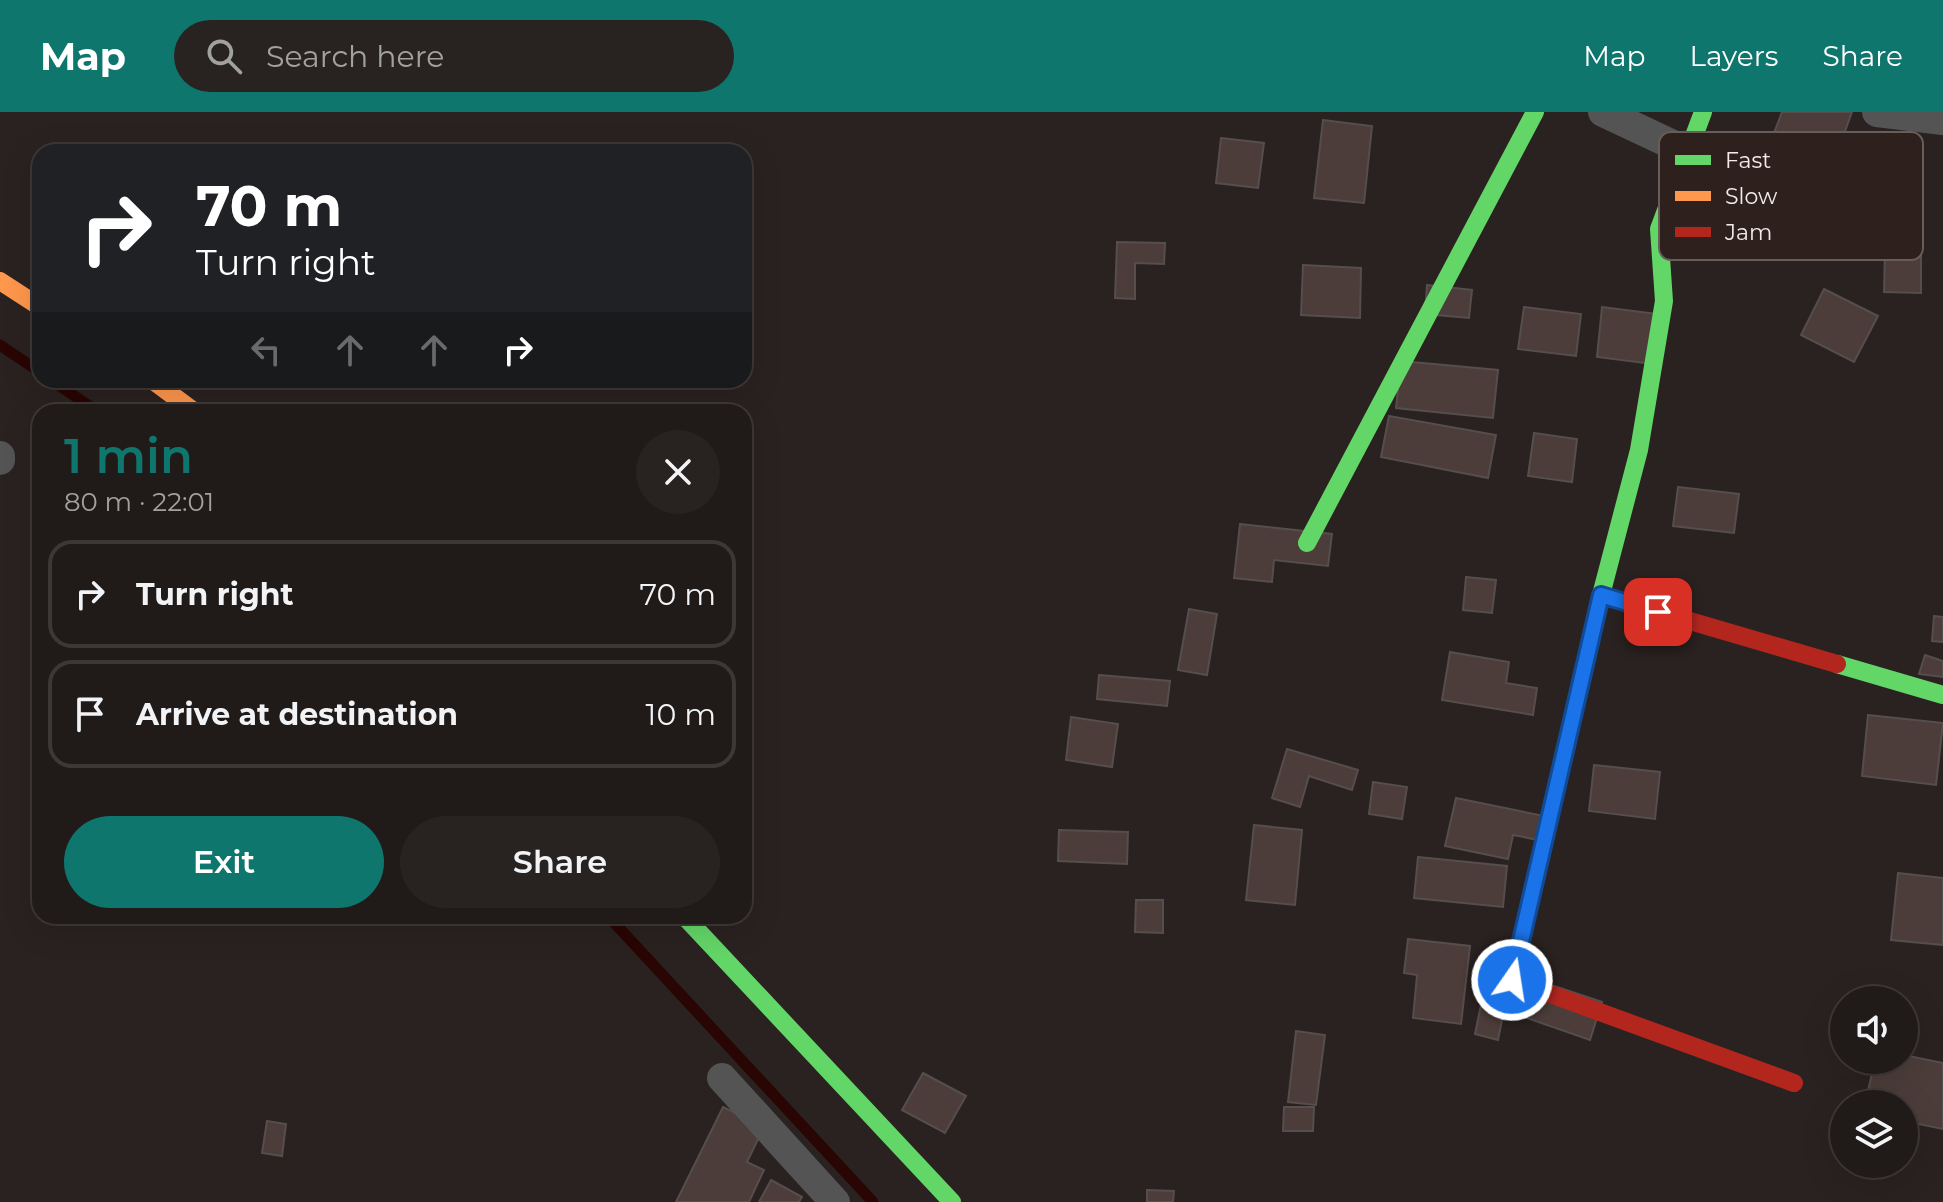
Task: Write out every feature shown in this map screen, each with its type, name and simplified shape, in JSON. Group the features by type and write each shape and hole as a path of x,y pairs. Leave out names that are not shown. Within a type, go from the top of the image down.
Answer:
{"street":[{"path":"1307,543 1535,112"},
{"path":"1603,112 1659,138"},
{"path":"1696,132 1703,112"},
{"path":"1877,112 1943,120"},
{"path":"1661,260 1664,301 1639,450 1601,595 1512,980 1794,1083"},
{"path":"0,281 32,302"},
{"path":"163,388 184,404"},
{"path":"1601,595 1943,695"},
{"path":"691,924 952,1202"},
{"path":"722,1078 835,1202"}],"building":[{"path":"1782,112 1852,112 1845,132 1774,132"},
{"path":"1323,120 1372,126 1364,203 1314,198"},
{"path":"1221,138 1264,143 1258,188 1216,183"},
{"path":"1117,242 1165,243 1164,264 1135,263 1135,299 1115,298"},
{"path":"1885,260 1921,260 1921,293 1884,292"},
{"path":"1303,265 1361,268 1360,318 1301,315"},
{"path":"1427,285 1472,290 1469,318 1425,314"},
{"path":"1824,289 1878,316 1854,362 1801,335"},
{"path":"1524,307 1581,314 1576,356 1518,349"},
{"path":"1602,307 1658,314 1652,364 1597,357"},
{"path":"1401,361 1498,370 1493,418 1396,408"},
{"path":"1389,416 1496,435 1488,478 1381,457"},
{"path":"1534,433 1577,439 1572,482 1528,476"},
{"path":"1678,487 1739,494 1734,533 1673,526"},
{"path":"1240,524 1332,534 1328,566 1274,560 1272,582 1234,578"},
{"path":"1466,577 1496,580 1492,613 1463,610"},
{"path":"1189,609 1217,614 1207,675 1178,670"},
{"path":"1934,616 1943,617 1943,642 1932,641"},
{"path":"1450,652 1509,662 1506,683 1537,688 1533,715 1442,700"},
{"path":"1925,655 1943,661 1943,677 1919,674"},
{"path":"1099,675 1170,681 1167,706 1097,699"},
{"path":"1868,715 1943,723 1936,785 1862,776"},
{"path":"1071,717 1118,724 1112,767 1066,760"},
{"path":"1287,749 1358,770 1352,790 1309,776 1300,807 1272,798"},
{"path":"1594,765 1660,772 1655,819 1589,811"},
{"path":"1373,782 1407,787 1402,819 1369,814"},
{"path":"1456,798 1544,816 1538,840 1513,835 1508,859 1445,846"},
{"path":"1254,825 1302,830 1295,905 1246,900"},
{"path":"1059,830 1128,832 1127,864 1058,861"},
{"path":"1418,857 1507,866 1503,907 1414,898"},
{"path":"1898,873 1943,878 1943,945 1891,940"},
{"path":"1136,900 1163,900 1163,933 1135,932"},
{"path":"1408,939 1470,946 1461,1024 1413,1018 1417,975 1404,973"},
{"path":"1533,979 1602,1002 1590,1040 1521,1016"},
{"path":"1483,995 1506,1000 1498,1040 1475,1034"},
{"path":"1296,1031 1325,1035 1316,1105 1288,1102"},
{"path":"1918,1058 1943,1063 1943,1129 1918,1124 1918,1090 1868,1090 1872,1074 1918,1074"},
{"path":"923,1073 966,1096 945,1133 902,1110"},
{"path":"723,1107 764,1127 747,1162 764,1170 749,1202 676,1202"},
{"path":"1284,1107 1314,1107 1313,1131 1283,1131"},
{"path":"267,1121 286,1124 282,1156 262,1153"},
{"path":"771,1180 802,1197 799,1202 759,1202"},
{"path":"1147,1190 1174,1191 1173,1202 1147,1202"}],"waterway":[{"path":"0,345 32,367"},
{"path":"63,388 86,404"},
{"path":"615,924 873,1202"}],"traffic: fast":[{"path":"1307,543 1535,112"},
{"path":"1695,132 1703,112"},
{"path":"1524,929 1601,595 1639,450 1664,301 1661,260"},
{"path":"1837,664 1943,695"},
{"path":"691,924 952,1202"}],"traffic: slow":[{"path":"0,281 32,302"},
{"path":"163,388 184,404"}],"traffic: jam":[{"path":"1601,595 1837,664"},
{"path":"1524,929 1512,980 1794,1083"}],"route":[{"path":"1512,980 1601,595 1658,612"}]}
